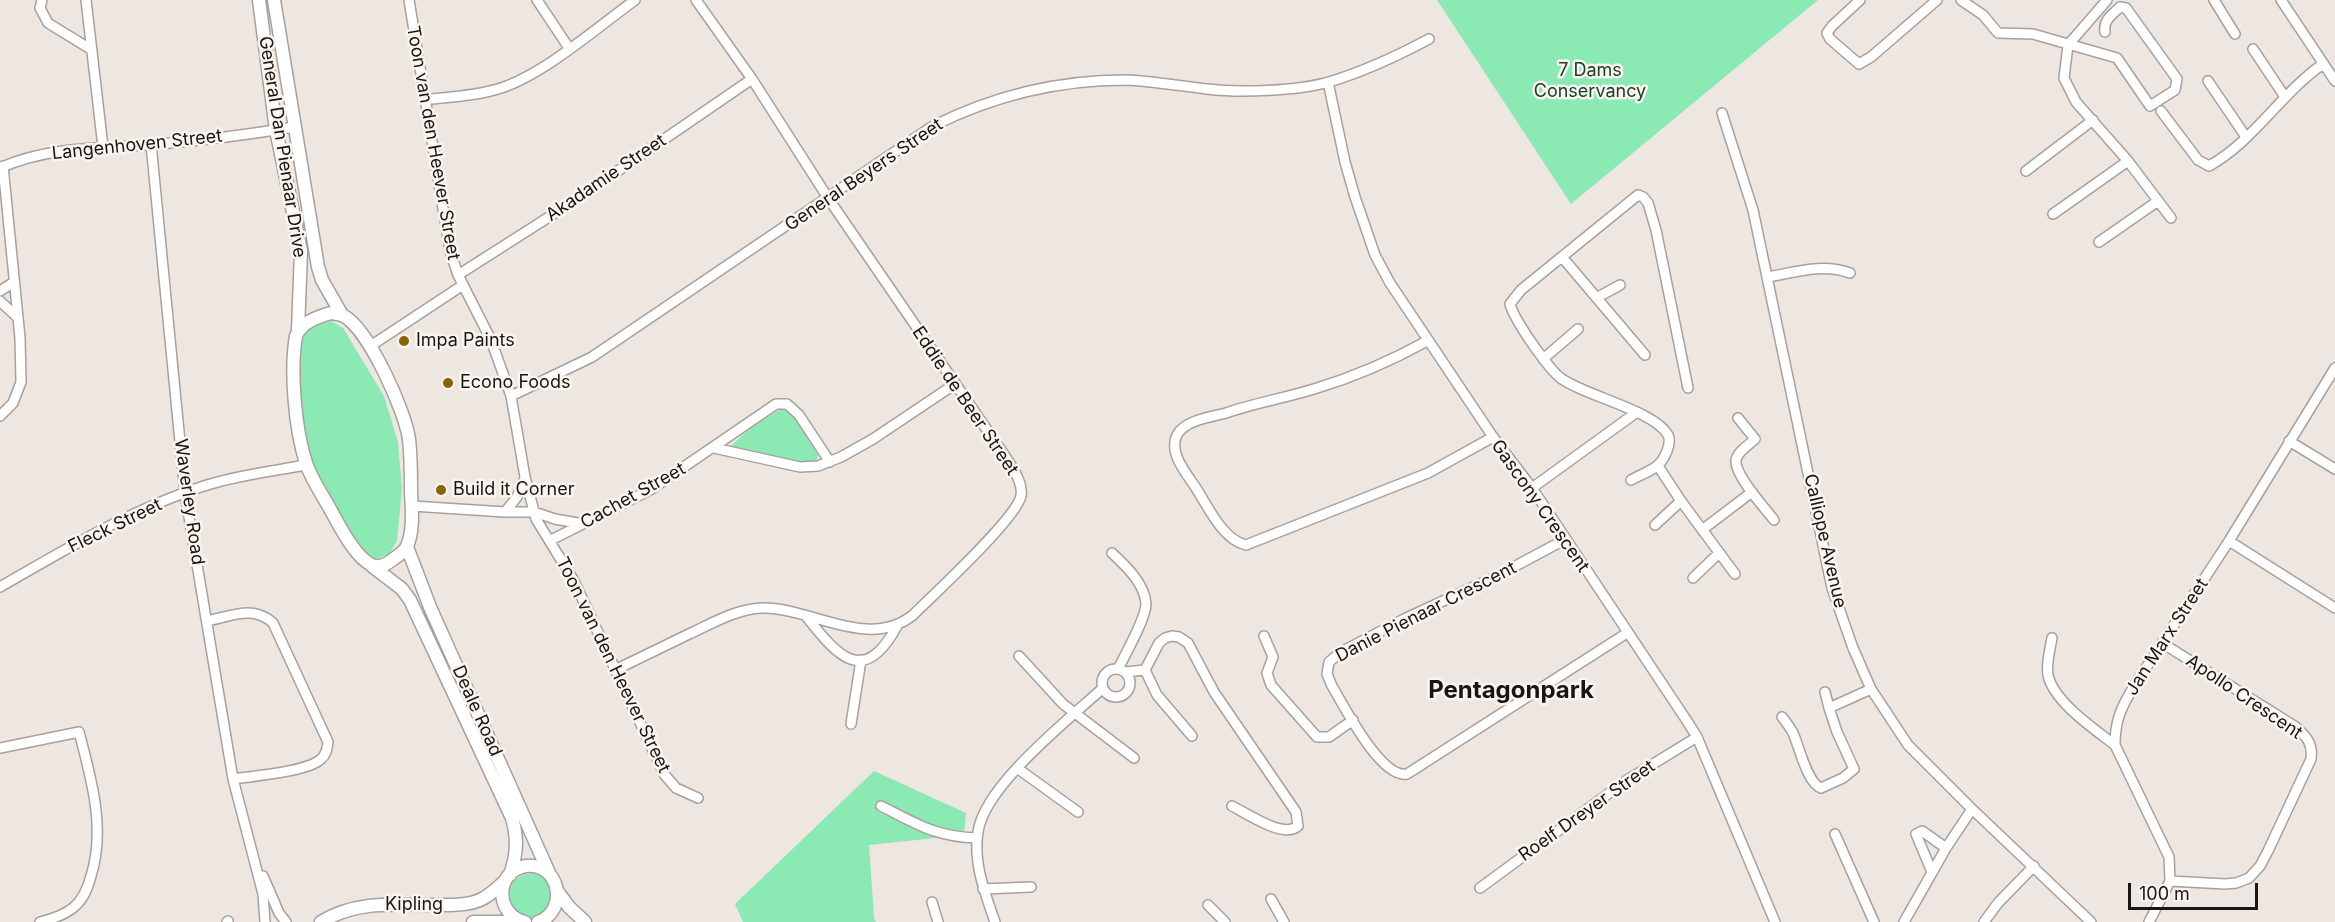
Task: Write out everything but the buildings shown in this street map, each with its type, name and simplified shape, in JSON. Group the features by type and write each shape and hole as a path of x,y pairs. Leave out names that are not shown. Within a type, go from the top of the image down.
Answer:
{"street":[{"path":"42,0 40,8 48,23 92,50"},
{"path":"86,0 103,147"},
{"name":"General Dan Pienaar Drive","path":"259,0 276,130 301,251 298,330 294,344 295,400 298,431 306,465"},
{"name":"General Dan Pienaar Drive","path":"274,0 322,280 342,315 357,328 391,385 405,424"},
{"name":"Toon van den Heever Street","path":"409,0 450,251 458,275 491,340 511,396 525,477 534,512 574,580 664,774 676,788 698,798"},
{"path":"537,0 570,48"},
{"path":"424,100 502,88 518,81 570,48 635,0"},
{"name":"Eddie de Beer Street","path":"696,0 752,79 828,198 1009,462 1020,483 1021,495 1013,512 999,529 913,615 897,626"},
{"path":"1860,0 1827,33 1830,39 1859,64 1871,57 1937,0"},
{"path":"1961,0 1983,15 1998,33 2033,34 2117,58 2150,106 2175,90 2177,79 2126,8 2120,7 2107,21 2104,26 2105,32"},
{"path":"2214,0 2235,34"},
{"path":"2281,0 2335,81"},
{"path":"2101,2 2068,45 2064,78 2076,102 2128,161 2171,218"},
{"name":"General Beyers Street","path":"511,396 592,357 933,126 972,108 1036,89 1062,84 1127,80 1209,89 1248,90 1328,82 1398,55 1429,39"},
{"path":"2253,49 2285,97"},
{"path":"2161,111 2198,160 2209,166 2246,137 2304,77 2323,64"},
{"name":"Akadamie Street","path":"458,275 574,201 752,79"},
{"path":"2208,81 2246,137"},
{"name":"Gascony Crescent","path":"1328,82 1345,162 1364,227 1390,283 1493,437 1532,488 1564,540 1697,737 1775,922"},
{"name":"Calliope Avenue","path":"1722,113 1753,210 1832,588 1871,689 1908,745 2091,922"},
{"path":"2026,171 2093,120"},
{"name":"Langenhoven Street","path":"2,167 31,158 103,147 151,144 294,127"},
{"name":"Waverley Road","path":"151,144 185,493 233,779 265,903 265,922"},
{"path":"2053,214 2128,161"},
{"path":"0,416 13,403 21,382 14,282 2,167"},
{"path":"1631,480 1658,466 1667,448 1668,435 1661,427 1636,411 1563,380 1543,359 1510,304 1521,290 1638,195 1643,196 1651,210 1688,388"},
{"path":"2099,242 2158,201"},
{"path":"1562,257 1645,355"},
{"path":"1768,277 1820,267 1836,268 1850,273"},
{"path":"0,291 14,282"},
{"path":"369,347 463,285"},
{"path":"1598,297 1620,285"},
{"path":"0,301 17,317"},
{"path":"298,330 315,317 331,313 342,315"},
{"path":"1543,359 1578,329"},
{"path":"1427,341 1366,371 1314,389 1233,410 1188,425 1179,431 1174,442 1179,460 1227,534 1246,544 1428,473 1493,437"},
{"name":"Jan Marx Street","path":"2115,746 2115,725 2123,705 2229,541 2335,368"},
{"path":"714,448 800,467 818,466 873,440 955,384"},
{"name":"Cachet Street","path":"551,540 650,490 763,412 782,403 791,406 799,415 830,462"},
{"path":"1532,488 1636,411"},
{"path":"1738,418 1763,448"},
{"name":"Deale Road","path":"405,424 409,438 412,506 407,546 430,607 558,892"},
{"path":"1755,439 1736,459 1741,474 1752,492 1774,520"},
{"path":"2289,441 2335,469"},
{"name":"Fleck Street","path":"0,587 118,522 185,493 228,480 306,465"},
{"name":"Deale Road","path":"306,465 351,543 372,566 402,589 410,600 512,818 517,844 507,879"},
{"path":"1658,466 1718,554 1735,574"},
{"path":"505,512 517,497 525,477"},
{"path":"1702,530 1752,492"},
{"path":"1655,525 1681,501"},
{"path":"412,506 534,512 582,524"},
{"name":"Danie Pienaar Crescent","path":"1564,540 1495,577 1404,619 1333,657 1327,667 1332,686 1378,757 1395,773 1407,774 1627,633"},
{"path":"2229,541 2335,608"},
{"path":"372,566 383,566 407,546"},
{"path":"1112,554 1127,567 1142,592 1146,604 1122,671"},
{"path":"1693,578 1718,554"},
{"path":"615,670 739,611 764,608 854,627 897,626"},
{"path":"207,621 256,613 264,615 273,623 328,742 325,754 318,762 311,765 283,772 233,779"},
{"path":"806,616 834,649 849,658 861,660 873,658 878,654 888,643 897,626"},
{"path":"1264,636 1273,657 1267,673 1271,685 1317,737 1329,737 1353,720"},
{"path":"1145,670 1164,638 1179,637 1188,643 1214,692 1296,812 1298,826 1292,830 1282,830 1232,806"},
{"path":"2052,638 2048,660 2048,674 2052,686 2080,717 2115,746 2169,857 2170,880 2150,922"},
{"name":"Apollo Crescent","path":"2162,643 2287,721 2303,733 2311,743 2313,750 2311,759 2268,851 2260,866 2249,878 2225,884 2170,880"},
{"path":"1019,656 1063,704 1134,758"},
{"path":"851,724 861,660"},
{"path":"1122,671 1130,684 1126,693 1116,697 1106,693 1103,688 1104,677 1112,670 1145,670"},
{"path":"1145,670 1157,695 1192,736"},
{"path":"995,922 983,889 979,869 977,838 982,813 994,794 1017,768 1103,688"},
{"path":"1829,708 1871,689"},
{"path":"1782,717 1793,733 1813,783 1821,788 1844,778 1854,769 1837,732 1825,692"},
{"path":"0,748 78,732 87,763 99,825 94,867 87,889 75,907 66,913 40,922"},
{"name":"Roelf Dreyer Street","path":"1480,888 1628,780 1697,737"},
{"path":"1017,768 1078,813"},
{"path":"881,806 941,834 977,838"},
{"path":"1904,922 1946,848 1972,809"},
{"path":"1932,872 1916,834 1922,831 1946,848"},
{"path":"1835,834 1874,922"},
{"name":"Waverley Road","path":"253,855 276,907 286,922"},
{"name":"Kipling","path":"321,922 346,909 368,905 446,905 474,902 492,893 517,869 535,866 550,875"},
{"path":"1984,922 1998,903 2034,866"},
{"path":"507,879 502,892 502,901 513,917 523,922"},
{"path":"983,889 1031,887"},
{"path":"538,922 554,909 558,892"},
{"path":"558,892 568,907 585,922"},
{"path":"1271,899 1284,922"},
{"path":"932,902 938,922"},
{"path":"1208,905 1225,922"},
{"path":"473,922 523,922"}],"green space":[{"name":"7 Dams Conservancy","path":"1437,0 1818,0 1571,204"},
{"path":"331,321 343,328 384,396 398,442 402,488 397,541 389,554 374,560 357,552 319,486 303,446 296,350 302,334 316,325"},
{"path":"784,408 792,413 818,455 817,460 809,463 732,451 731,446 743,435"},
{"path":"874,771 966,813 964,835 869,845 876,922 743,922 735,904"},
{"path":"531,873 547,881 554,898 540,919 527,917 518,912 511,905 508,897 513,882"}],"place":[{"name":"Impa Paints","path":"404,341"},
{"name":"Econo Foods","path":"448,383"},
{"name":"Build it Corner","path":"441,490"}],"district":[{"name":"Pentagonpark","path":"1511,691"}]}
